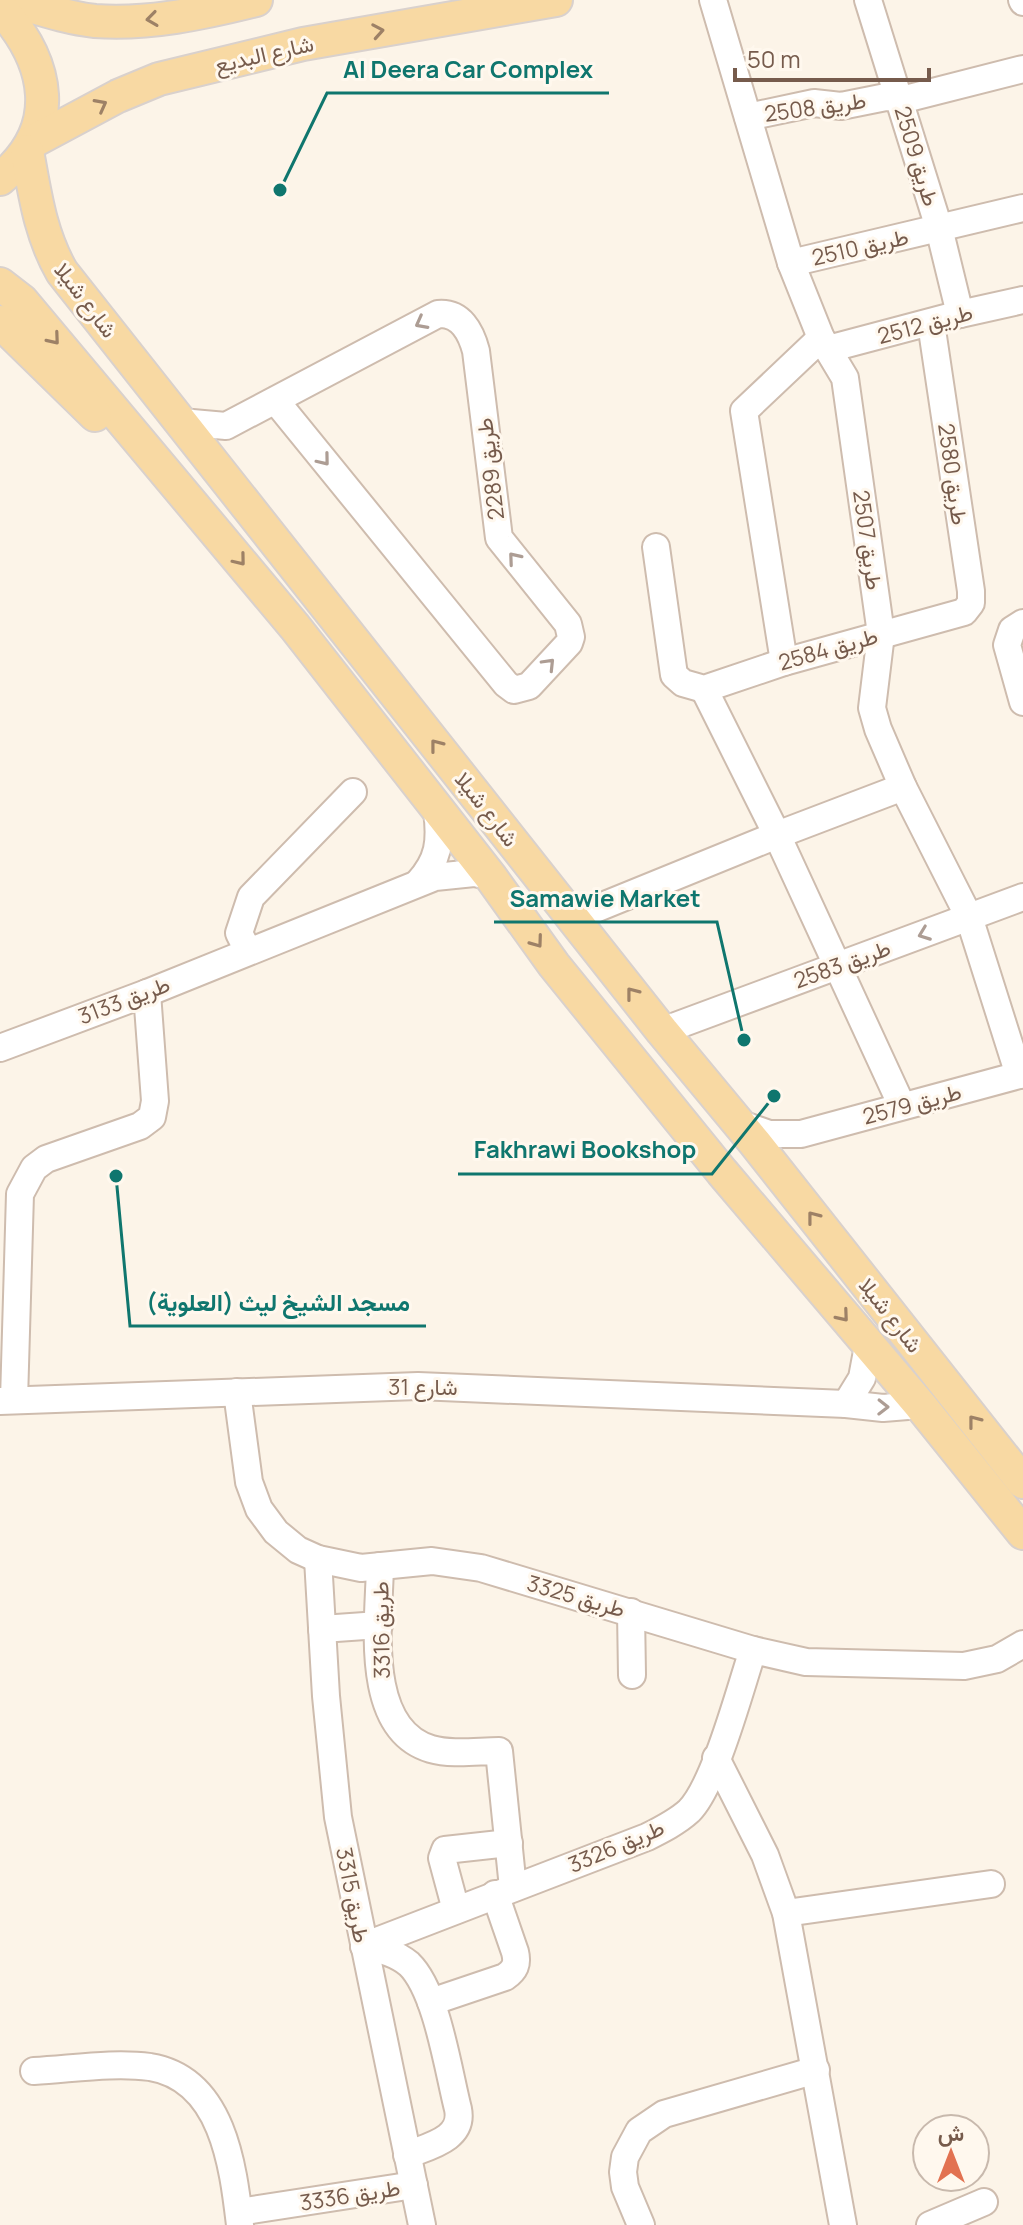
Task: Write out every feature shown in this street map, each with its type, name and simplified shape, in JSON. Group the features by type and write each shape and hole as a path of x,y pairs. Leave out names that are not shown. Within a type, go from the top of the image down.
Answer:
{"main road":[{"path":"10,0 93,21 130,22 239,2"},
{"name":"شارع البديع","path":"29,147 118,96 159,79 303,44 556,0"},
{"path":"0,8 23,35 37,66 43,91 43,107 29,147 0,179"},
{"name":"شارع شيلا","path":"29,147 41,227 48,248 62,272 662,1031 1019,1473"},
{"name":"شارع شيلا","path":"0,284 22,301 202,513 490,876 563,977 1023,1533"},
{"path":"0,322 149,469 202,513"}],"street":[{"name":"طريق 2507","path":"713,0 791,263 824,344 845,378 881,634 872,708 878,729 903,787 969,917 1021,1075"},
{"name":"طريق 2509","path":"868,0 939,228 960,314"},
{"name":"طريق 2508","path":"748,117 814,103 841,106 886,97 919,96 1023,69"},
{"name":"طريق 2510","path":"791,263 1023,208"},
{"name":"طريق 2512","path":"824,344 931,323 1023,300"},
{"name":"طريق 2289","path":"226,426 275,400 438,314 447,313 456,317 466,327 476,351 499,538 571,630 569,643 529,686 519,690 509,688 275,400"},
{"name":"طريق 2580","path":"931,323 971,591 971,603 964,612 954,617"},
{"path":"784,662 744,411 824,344"},
{"path":"181,422 226,426 215,466"},
{"path":"656,547 674,675 683,683 704,689 777,835 902,1106"},
{"name":"طريق 2584","path":"704,689 881,634 954,617"},
{"path":"1023,623 1012,630 1007,645 1023,702"},
{"path":"573,918 903,787"},
{"path":"248,951 239,933 251,897 353,792"},
{"path":"418,883 430,869 438,852 440,834 437,811"},
{"name":"طريق 3133","path":"0,1048 147,993 418,883 454,874 490,876"},
{"name":"طريق 2583","path":"662,1031 1023,897"},
{"path":"7,1401 20,1194 34,1168 46,1159 140,1126 152,1117 155,1101 147,993"},
{"name":"طريق 2579","path":"738,1123 769,1134 801,1134 1021,1075"},
{"path":"789,1186 792,1157 801,1134"},
{"path":"846,1404 862,1378 868,1346"},
{"name":"شارع 31","path":"7,1401 418,1386 883,1408 920,1405"},
{"name":"طريق 3325","path":"237,1392 249,1482 259,1509 276,1532 298,1550 318,1559 361,1568 407,1562 457,1563 779,1657 833,1664 964,1666 997,1659 1023,1644"},
{"name":"طريق 3315","path":"318,1559 338,1817 422,2225"},
{"name":"طريق 3316","path":"380,1566 378,1660 383,1696 401,1727 414,1741 430,1749 446,1752 499,1751 509,1843"},
{"path":"631,1612 632,1675"},
{"path":"322,1629 379,1625"},
{"name":"طريق 3326","path":"364,1946 667,1827 689,1810 706,1786 753,1650"},
{"path":"716,1758 765,1855 786,1913 843,2225"},
{"path":"431,2002 505,1977 513,1971 517,1962 504,1891 509,1843 445,1850 442,1858 456,1910"},
{"path":"786,1913 991,1884"},
{"path":"364,1946 385,1950 407,1962 423,1980 460,2117 450,2137 407,2155"},
{"name":"طريق 3336","path":"34,2071 125,2066 152,2068 178,2077 201,2094 216,2117 225,2142 239,2218 414,2185"},
{"path":"641,2225 625,2187 623,2172 625,2157 639,2131 664,2114 816,2070"},
{"path":"930,2225 984,2202"}],"place":[{"name":"Al Deera Car Complex","path":"280,190"},
{"name":"Samawie Market","path":"744,1040"},
{"name":"Fakhrawi Bookshop","path":"774,1096"},
{"name":"مسجد الشيخ ليث (العلوية)","path":"116,1176"}]}
